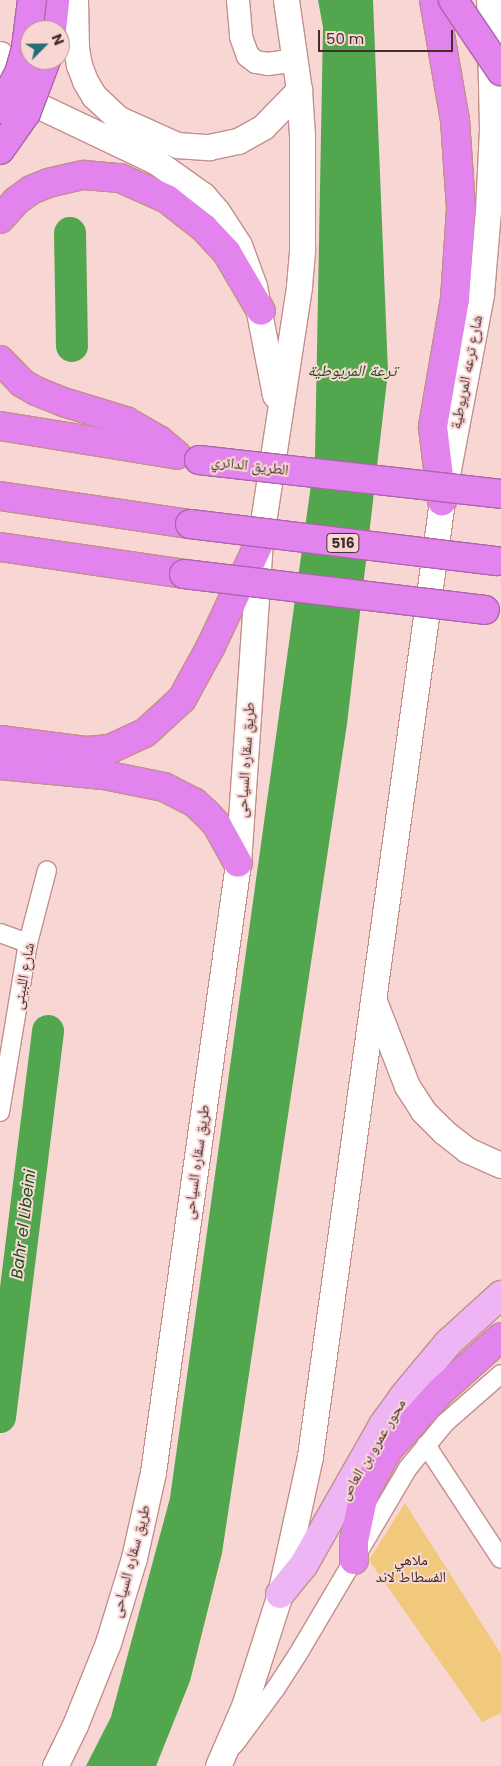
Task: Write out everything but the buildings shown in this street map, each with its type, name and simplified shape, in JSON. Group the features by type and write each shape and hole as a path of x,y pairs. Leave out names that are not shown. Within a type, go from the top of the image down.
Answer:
{"highway":[{"path":"0,109 21,64 32,14 32,0"},
{"path":"53,20 55,0"},
{"path":"434,0 455,120 461,209 455,299 432,427 442,501"},
{"path":"453,0 501,71"},
{"path":"0,150 26,113 42,70"},
{"path":"0,220 16,201 31,190 48,183 84,175 120,178 167,199 204,228 237,268 261,311"},
{"path":"0,360 11,377 49,397 126,421 188,457"},
{"name":"الطريق الدائري","path":"0,426 188,457 501,494"},
{"name":"516","path":"0,496 190,524 499,562"},
{"path":"0,740 87,751 110,749 145,733 182,699 212,646 260,542"},
{"path":"0,547 184,574 493,611"},
{"path":"0,765 104,776 164,787 179,793 194,802 217,825 238,863"},
{"path":"354,1560 354,1541 362,1502 369,1484 388,1450 440,1392 501,1337"}],"main road":[{"path":"70,28 75,0"},
{"path":"260,542 299,286 302,249 304,173 299,90 286,0"},
{"name":"شارع ترعه المريوطية","path":"372,997 410,741 442,501 481,294 492,128 489,0"},
{"path":"0,48 11,58 20,61"},
{"path":"0,54 17,85 39,106 155,161 203,196 217,211 247,263 261,311 279,416"},
{"path":"70,62 106,109 135,128 177,145 208,147 238,141 263,128 299,90"},
{"name":"طريق سقاره السياحى","path":"56,1766 75,1725 108,1643 134,1558 153,1472 238,863 260,542"},
{"path":"372,997 407,1086 423,1111 444,1132 467,1150 501,1165"},
{"path":"218,1766 244,1706 280,1594 310,1456 372,997"},
{"name":"محور عمرو بن العاص","path":"280,1594 304,1566 383,1425 403,1397 448,1343 501,1295"}],"street":[{"path":"238,0 241,37 248,56 256,62 268,64 295,60"},
{"name":"شارع اللبينى","path":"0,1112 28,942 47,870"},
{"path":"0,933 28,942"},
{"path":"218,1766 276,1688 354,1560 392,1492 426,1445 466,1403 501,1374"},
{"path":"426,1445 501,1559"}],"green space":[{"name":"ملاهي الفسطاط لاند","path":"405,1503 501,1654 501,1713 482,1722 369,1560"}],"water":[{"name":"ترعة المريوطية","path":"318,0 373,0 388,372 347,724 222,1553 190,1681 156,1766 86,1766 111,1717 170,1498 315,456 323,27"}],"waterway":[{"name":"Bahr el Libeini","path":"70,233 72,346"},
{"name":"Bahr el Libeini","path":"0,1417 48,1031"}]}
